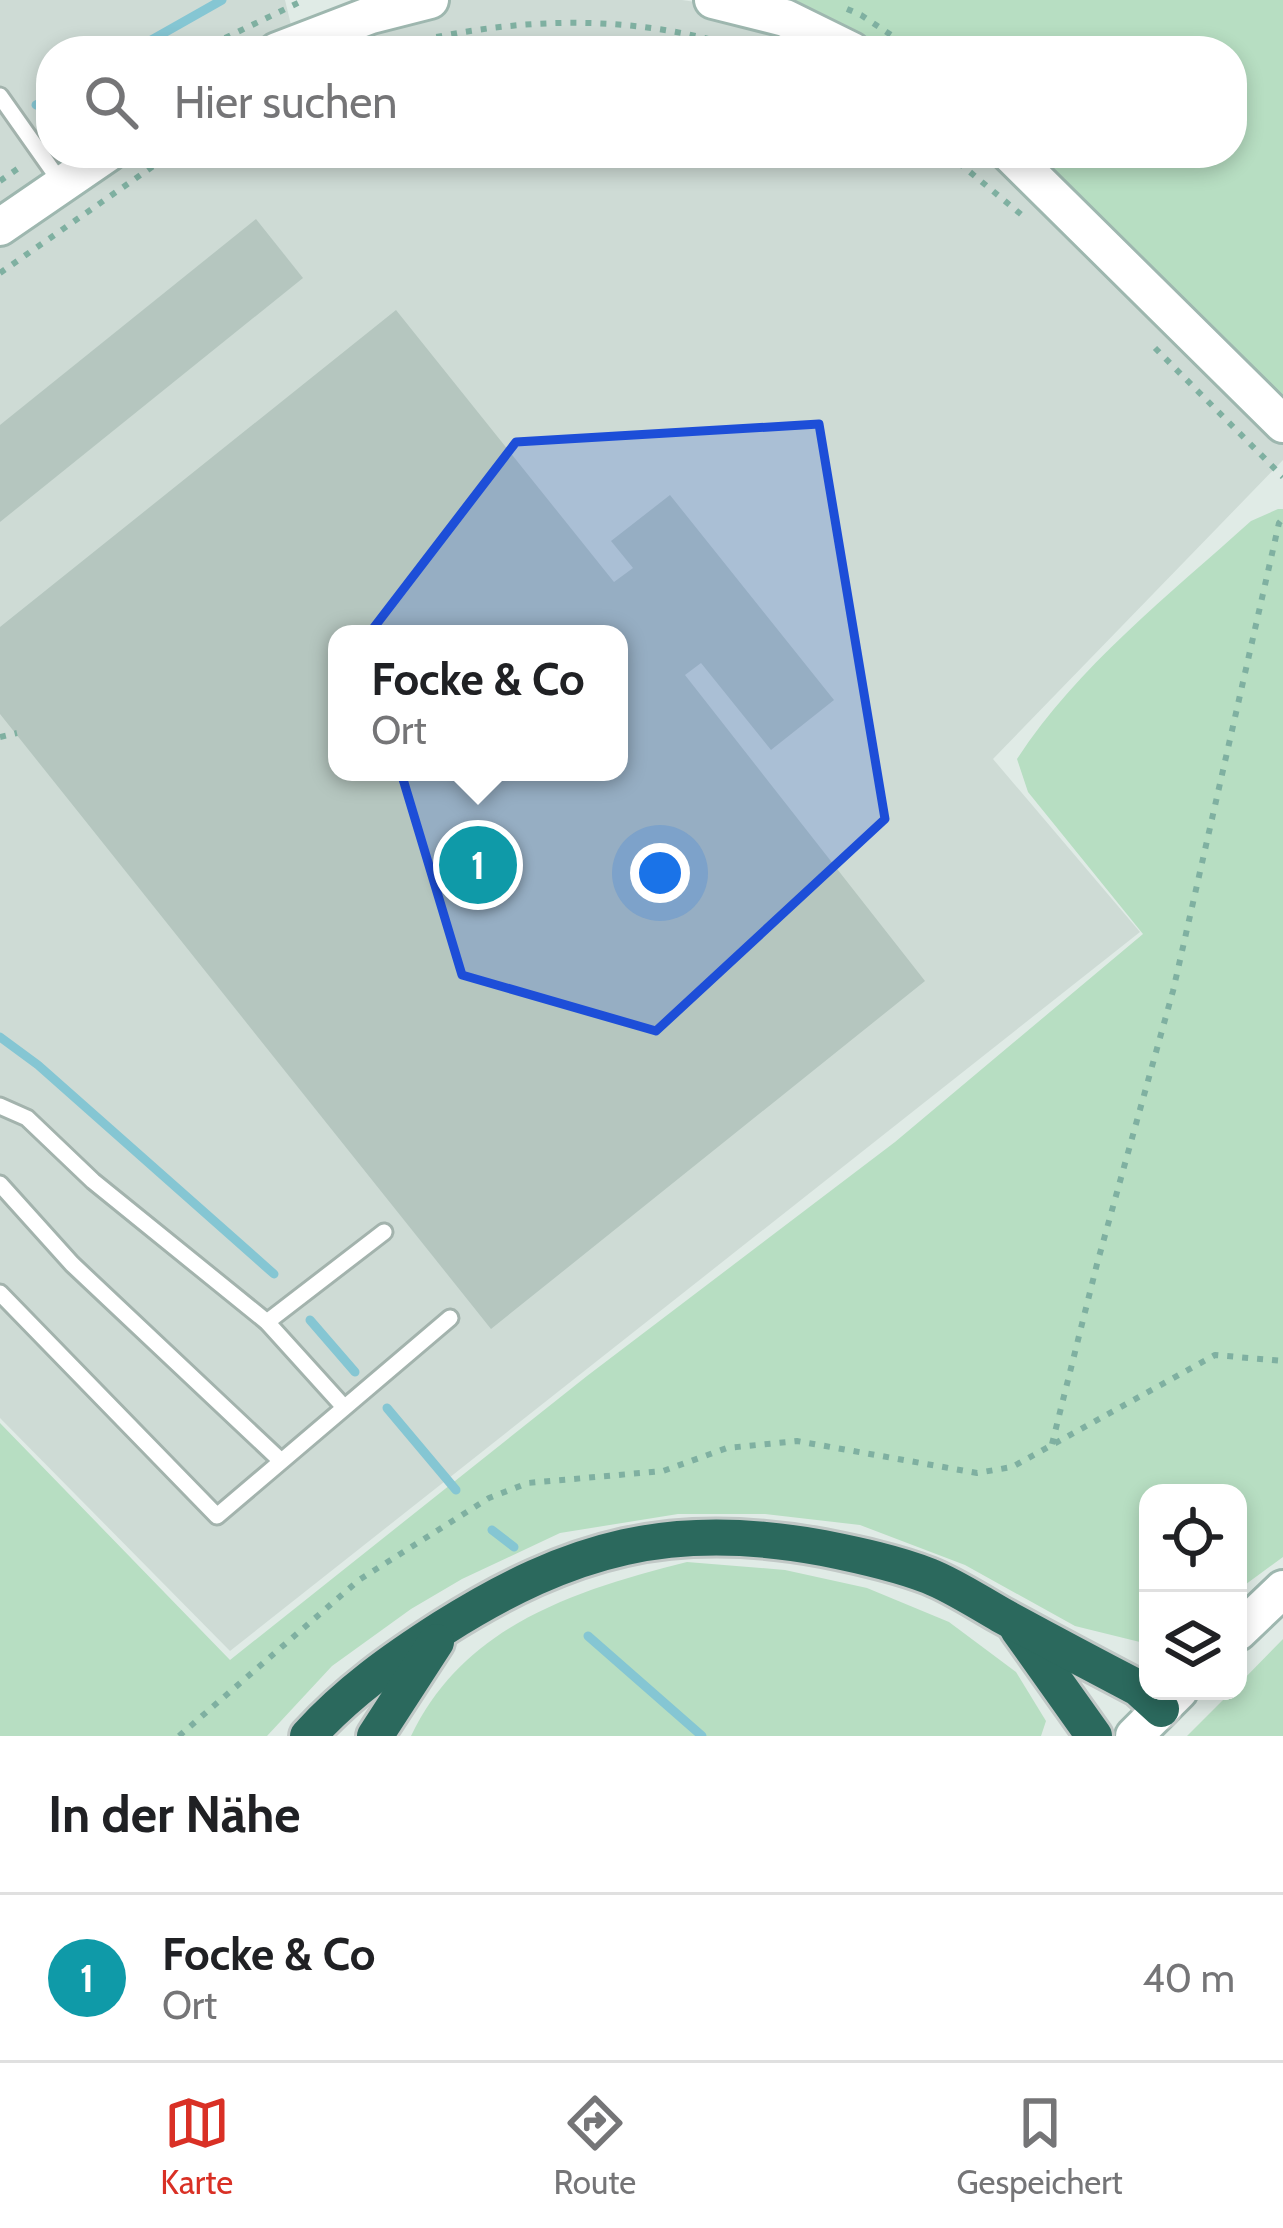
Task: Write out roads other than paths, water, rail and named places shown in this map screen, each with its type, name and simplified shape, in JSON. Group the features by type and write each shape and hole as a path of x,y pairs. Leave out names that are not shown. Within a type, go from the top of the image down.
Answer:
{"highway":[{"path":"308,1736 341,1700 448,1625 543,1572 600,1551 657,1539 782,1540 930,1576 1139,1688"},
{"path":"1013,1622 1094,1736"},
{"path":"375,1736 448,1625"}],"street":[{"path":"315,36 371,14 430,0"},
{"path":"713,0 785,18 822,36"},
{"path":"0,227 86,168"},
{"path":"1024,168 1283,424"},
{"path":"1247,1623 1283,1588"},
{"path":"1134,1736 1170,1700"}],"lane":[{"path":"0,96 36,147"},
{"path":"51,168 62,184"},
{"path":"0,1106 27,1118 93,1181 267,1322 343,1406"},
{"path":"0,1184 72,1264 280,1460"},
{"path":"267,1322 384,1232"},
{"path":"0,1293 217,1516 451,1318"}],"waterway":[{"path":"158,36 222,0"},
{"path":"0,1037 38,1065 274,1274"},
{"path":"310,1320 355,1372"},
{"path":"387,1408 456,1490"},
{"path":"492,1530 514,1547"},
{"path":"588,1636 702,1736"}],"place":[{"name":"Focke & Co","path":"478,865"}]}
